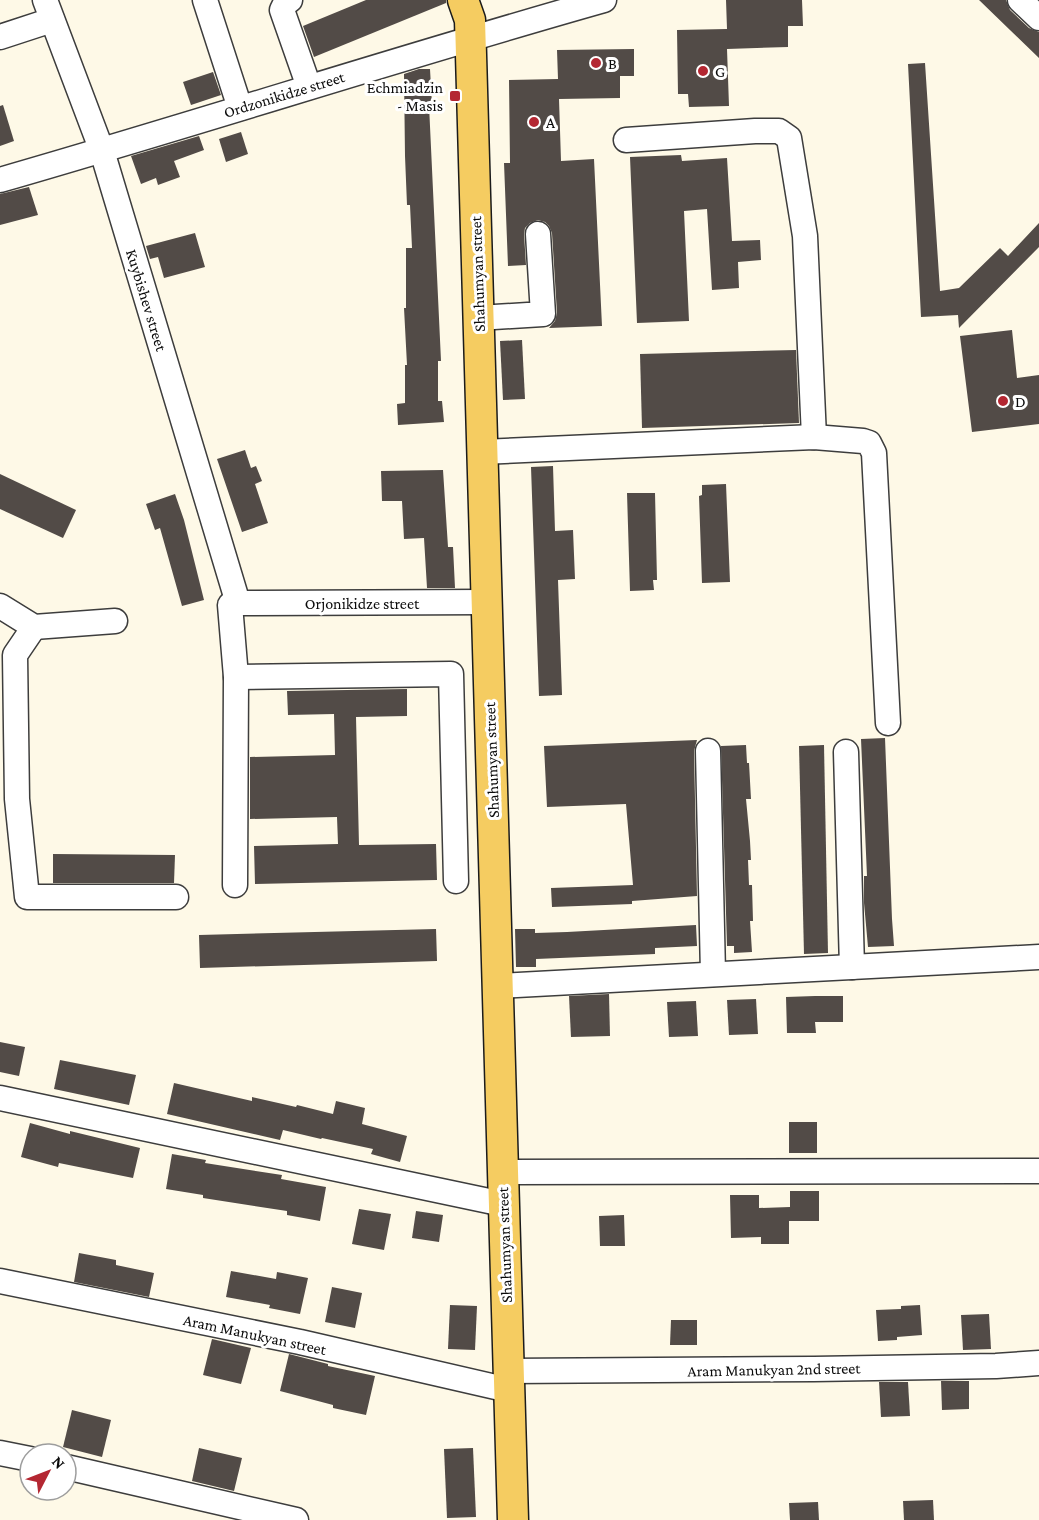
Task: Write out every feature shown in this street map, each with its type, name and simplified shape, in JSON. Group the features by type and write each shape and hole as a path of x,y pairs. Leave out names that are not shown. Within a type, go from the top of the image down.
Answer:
{"main road":[{"name":"Shahumyan street","path":"463,0 470,20 513,1520"}],"street":[{"path":"205,0 240,108"},
{"path":"290,0 282,10 309,87"},
{"name":"Ordzonikidze street","path":"0,180 470,38 604,0"},
{"path":"1020,0 1039,18"},
{"path":"0,37 49,10"},
{"name":"Kuybishev street","path":"49,10 102,151 234,604 236,885"},
{"path":"626,140 755,131 779,131 789,138 805,236 814,437"},
{"path":"478,318 543,314 538,234"},
{"path":"482,452 814,437 868,443 874,453 888,723"},
{"name":"Orjonikidze street","path":"234,604 486,602"},
{"path":"0,606 34,627 115,621"},
{"path":"34,627 15,655 17,800 27,897 176,897"},
{"path":"236,677 451,674 456,881"},
{"path":"708,750 713,974"},
{"path":"846,752 852,967"},
{"path":"497,986 1039,957"},
{"path":"0,1098 503,1204"},
{"path":"502,1172 1039,1171"},
{"name":"Aram Manukyan street","path":"0,1281 300,1342 508,1380"},
{"name":"Aram Manukyan 2nd street","path":"508,1380 1039,1363"},
{"path":"0,1453 18,1457"},
{"path":"78,1470 296,1520"}],"building":[{"path":"366,0 446,0 446,3 314,57 303,26"},
{"path":"726,0 802,0 803,26 788,26 788,47 727,49 729,106 689,107 688,94 678,94 677,30 727,29"},
{"path":"979,0 1006,0 1010,10 1029,28 1039,32 1039,58"},
{"path":"634,49 634,76 620,76 620,98 559,99 561,161 594,159 602,326 549,328 555,321 557,313 552,233 545,222 538,220 525,228 526,265 508,266 504,163 510,163 509,80 558,79 557,50"},
{"path":"925,63 940,291 959,288 1000,248 1008,256 1039,223 1039,247 959,328 958,315 921,317 908,64"},
{"path":"419,69 430,69 432,105 429,105 441,361 438,361 438,401 442,401 444,422 398,425 397,404 405,403 405,365 407,365 404,308 406,308 406,248 412,248 410,205 407,205 404,74"},
{"path":"213,72 221,95 191,105 183,82"},
{"path":"3,105 14,141 0,146 0,106"},
{"path":"241,132 248,154 226,162 219,139"},
{"path":"199,136 204,150 174,161 180,177 158,185 156,178 141,184 131,156"},
{"path":"681,155 682,161 727,158 732,241 760,240 761,260 738,262 739,288 712,290 707,209 684,211 689,321 637,323 630,157"},
{"path":"29,187 38,215 0,225 0,194"},
{"path":"195,233 205,267 164,278 158,257 150,259 146,246"},
{"name":"D","path":"1012,330 1017,378 1039,375 1039,424 972,432 960,336"},
{"path":"522,340 525,399 503,400 500,341"},
{"path":"796,350 799,423 642,428 640,354"},
{"path":"245,450 251,468 256,466 262,481 255,484 268,523 242,532 217,459"},
{"path":"553,466 555,531 573,530 575,579 558,580 562,695 539,696 531,467"},
{"path":"443,470 448,547 453,547 455,588 427,588 424,538 404,539 402,501 382,501 381,471"},
{"path":"0,474 76,510 63,538 0,509"},
{"path":"726,484 730,582 702,583 699,496 702,495 702,485"},
{"path":"627,493 655,493 657,580 653,580 654,590 630,591"},
{"path":"175,494 184,520 204,600 182,606 160,528 155,530 146,504"},
{"path":"407,689 407,716 356,717 359,845 436,844 437,880 255,884 254,846 338,844 337,817 250,819 250,757 335,755 334,714 288,715 287,691"},
{"path":"885,738 894,946 868,947 864,903 864,876 867,876 861,739"},
{"path":"697,740 694,751 697,896 632,901 632,904 552,907 551,888 633,885 626,804 547,807 544,746"},
{"path":"746,745 751,799 746,799 751,860 748,860 749,885 752,885 753,921 750,921 752,952 734,953 734,946 727,946 721,746"},
{"path":"824,745 828,953 804,954 799,746"},
{"path":"53,854 175,855 174,883 53,883"},
{"path":"696,925 697,946 655,948 655,954 536,959 536,967 516,967 515,929 535,929 535,933"},
{"path":"436,929 437,961 200,968 199,935"},
{"path":"609,994 610,1036 571,1037 569,996"},
{"path":"843,996 843,1022 815,1022 816,1033 787,1033 786,997"},
{"path":"756,999 758,1034 729,1035 727,1000"},
{"path":"696,1001 698,1036 669,1037 667,1002"},
{"path":"0,1042 25,1047 19,1076 0,1072"},
{"path":"60,1060 136,1075 129,1105 54,1089"},
{"path":"174,1083 252,1101 252,1097 333,1114 336,1101 365,1108 362,1124 407,1136 400,1162 371,1154 373,1149 322,1138 283,1130 280,1140 167,1114"},
{"path":"789,1122 817,1122 817,1153 789,1153"},
{"path":"30,1123 70,1134 70,1131 140,1148 133,1178 59,1163 58,1167 21,1157"},
{"path":"172,1154 206,1160 205,1163 282,1175 281,1179 326,1187 320,1221 287,1215 287,1211 203,1198 203,1195 166,1189"},
{"path":"790,1191 819,1191 819,1221 789,1221 789,1244 761,1244 761,1237 731,1238 730,1195 759,1195 759,1208 790,1207"},
{"path":"359,1209 391,1214 384,1250 352,1244"},
{"path":"416,1211 443,1215 439,1242 412,1238"},
{"path":"624,1215 625,1246 600,1246 599,1216"},
{"path":"79,1253 116,1260 116,1265 154,1273 149,1297 74,1282"},
{"path":"231,1271 276,1279 277,1272 308,1278 300,1314 269,1308 270,1305 226,1297"},
{"path":"332,1287 362,1293 355,1328 325,1322"},
{"path":"450,1305 477,1306 475,1350 448,1349"},
{"path":"920,1305 922,1335 878,1341 876,1310 901,1309 901,1306"},
{"path":"989,1314 991,1349 963,1350 961,1315"},
{"path":"671,1320 697,1320 697,1345 670,1345"},
{"path":"212,1339 251,1348 241,1384 203,1375"},
{"path":"289,1354 328,1364 328,1366 375,1376 366,1415 333,1408 333,1405 280,1391"},
{"path":"941,1381 969,1381 969,1409 942,1410"},
{"path":"879,1382 908,1382 910,1416 881,1417"},
{"path":"72,1410 111,1420 102,1457 78,1451 78,1442 64,1442"},
{"path":"199,1448 242,1458 234,1491 192,1481"},
{"path":"473,1448 476,1517 447,1518 444,1449"},
{"path":"933,1500 934,1520 904,1520 903,1501"},
{"path":"818,1502 819,1520 790,1520 789,1503"}],"place":[{"name":"B","path":"596,63"},
{"name":"G","path":"703,71"},
{"name":"Echmiadzin - Masis","path":"455,96"},
{"name":"A","path":"534,122"},
{"name":"D","path":"1003,401"}]}
